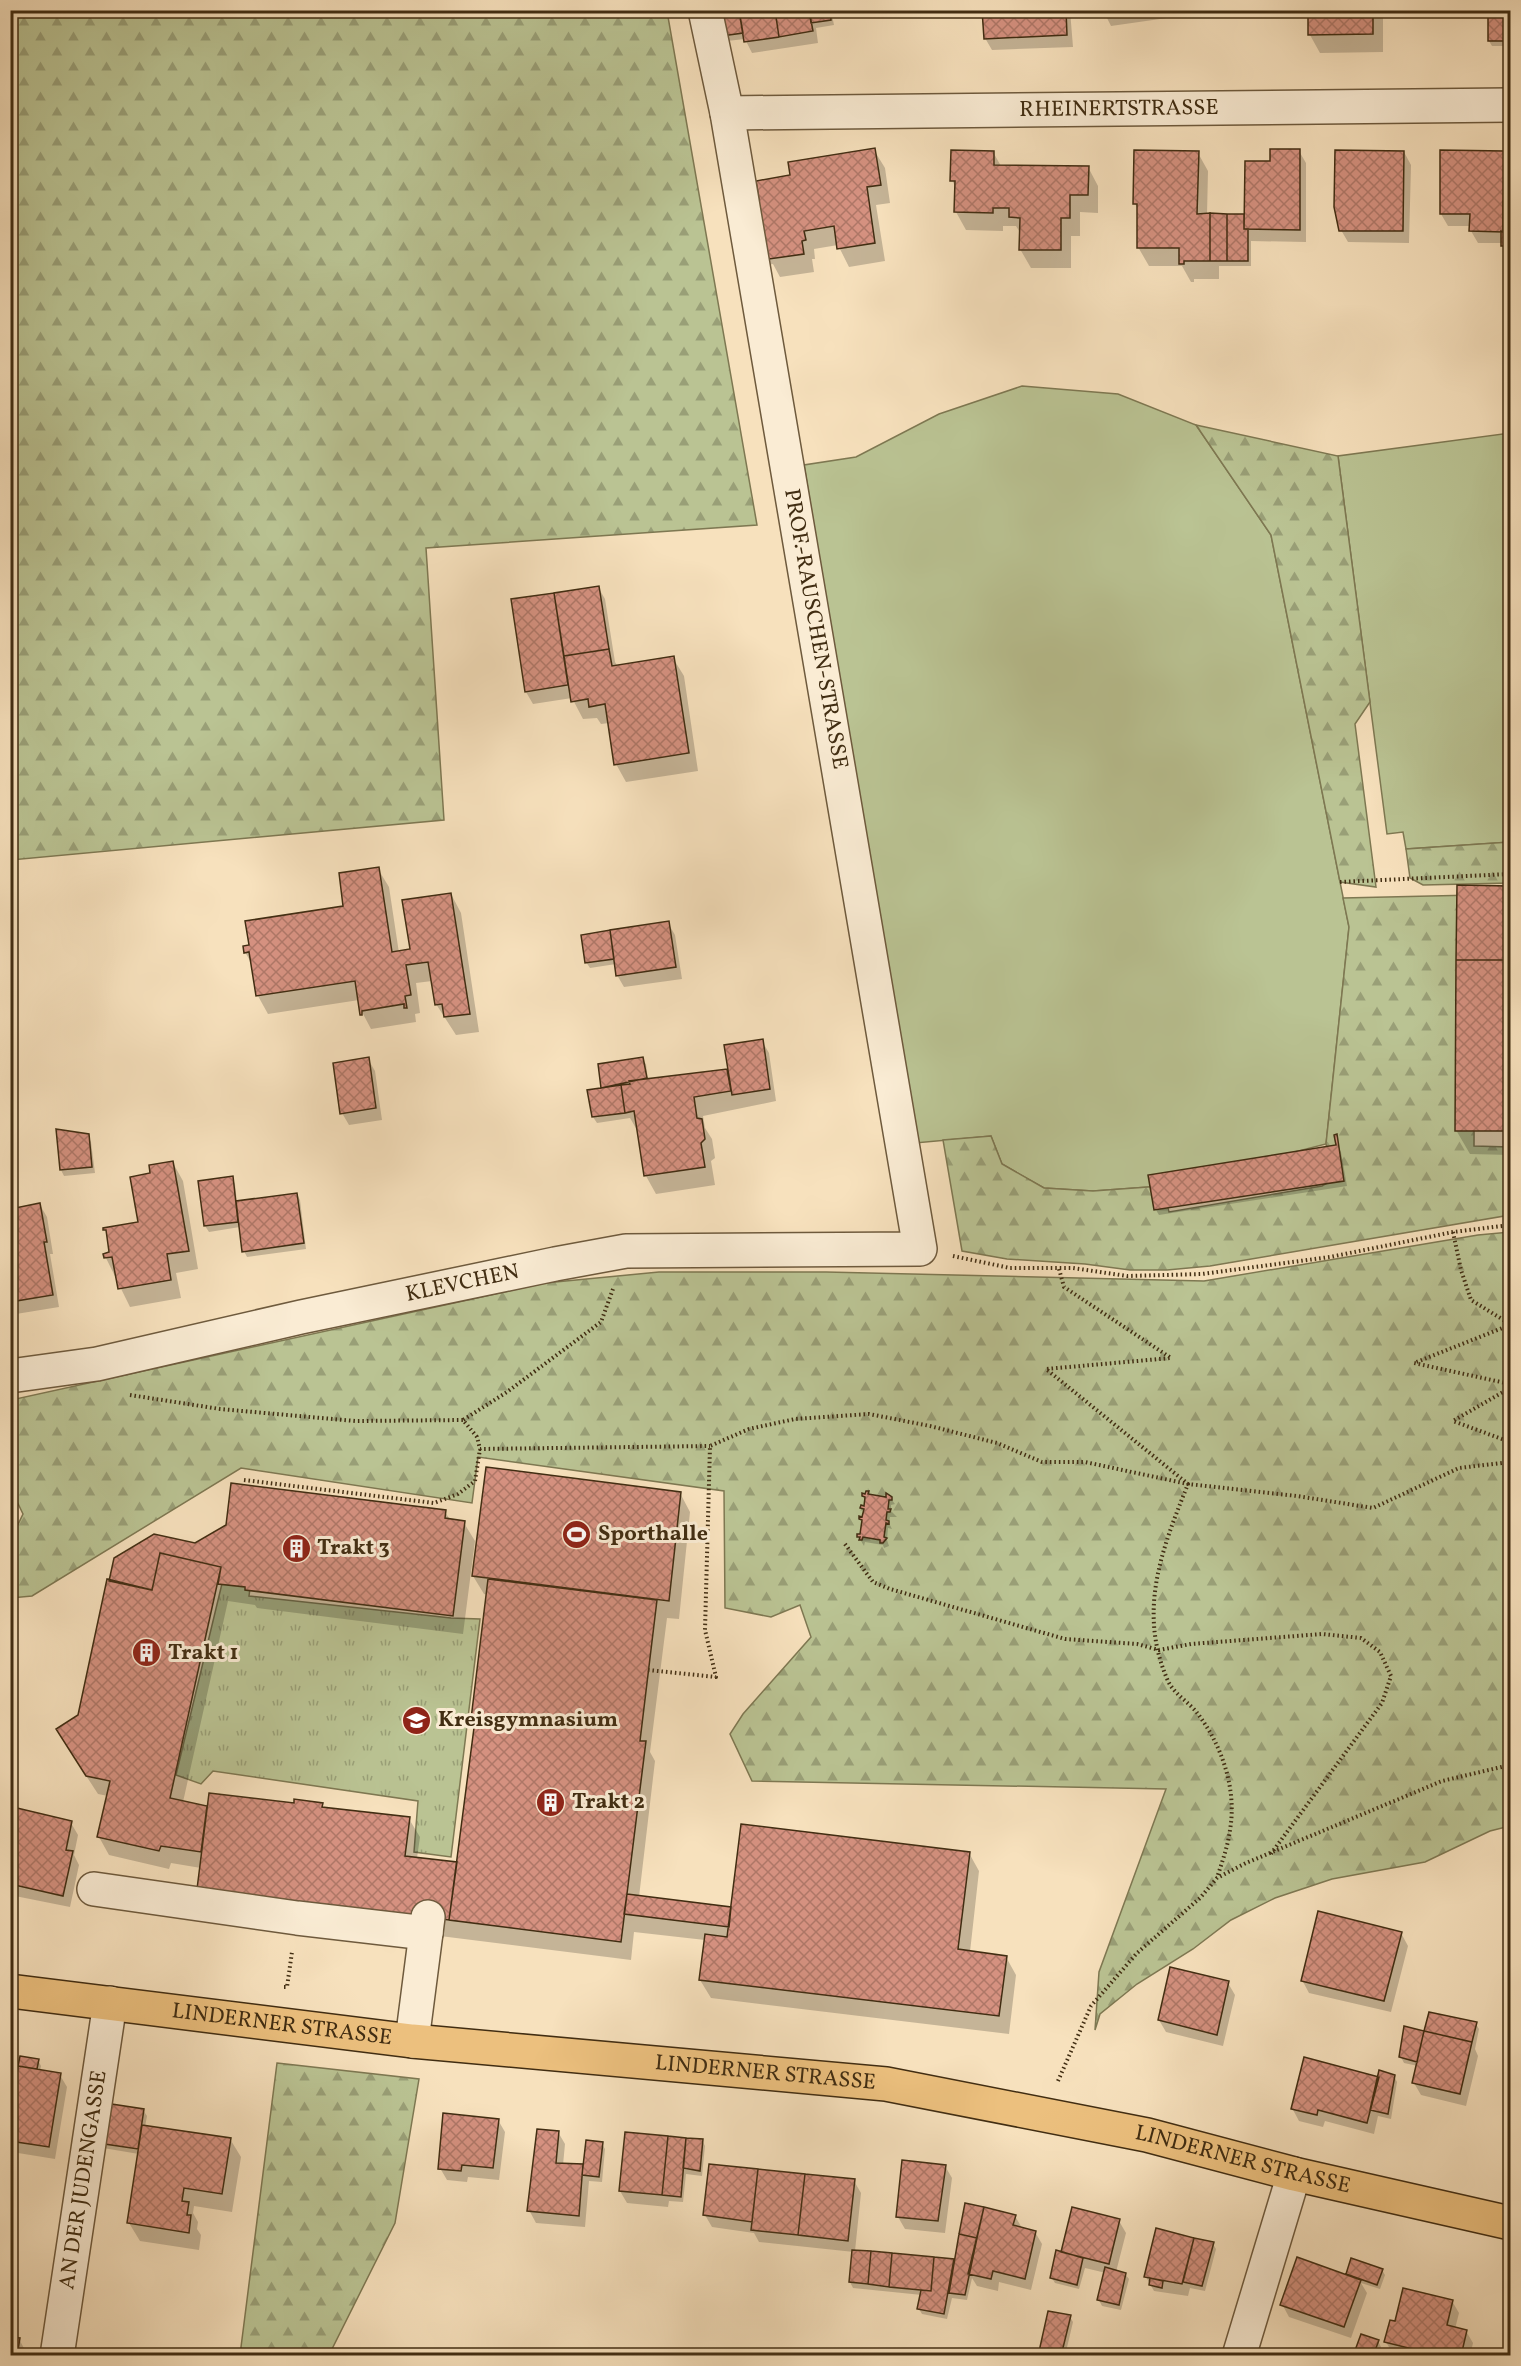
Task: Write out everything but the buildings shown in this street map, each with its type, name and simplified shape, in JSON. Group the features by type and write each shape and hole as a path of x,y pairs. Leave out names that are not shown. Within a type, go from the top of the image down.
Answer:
{"main road":[{"name":"LINDERNER STRASSE","path":"10,1991 412,2041 886,2084 1147,2134 1294,2174 1510,2223"}],"street":[{"name":"PROF.-RAUSCHEN-STRASSE","path":"705,10 727,113 920,1248"},
{"name":"RHEINERTSTRASSE","path":"727,113 1510,105"},
{"name":"KLEVCHEN","path":"10,1376 97,1364 301,1317 626,1251 920,1248"},
{"path":"94,1889 285,1916 427,1925 412,2041"},
{"name":"AN DER JUDENGASSE","path":"57,2355 110,2003"},
{"path":"1239,2355 1294,2174"}],"path":[{"path":"1340,882 1510,874"},
{"path":"920,1248 1010,1268 1073,1268 1127,1276 1203,1274 1330,1257 1453,1232 1510,1225"},
{"path":"1453,1232 1461,1270 1471,1300 1510,1324"},
{"path":"97,1364 115,1393 208,1407 355,1421 463,1420 507,1392 601,1322 626,1251"},
{"path":"1059,1269 1064,1287 1171,1358 1046,1369 1188,1484"},
{"path":"1510,1324 1414,1363 1510,1386"},
{"path":"1510,1386 1452,1421 1510,1442"},
{"path":"480,1449 710,1446 749,1429 795,1419 869,1414 998,1443 1042,1462 1085,1462 1188,1484 1297,1496 1373,1508 1459,1468 1510,1462"},
{"path":"244,1480 434,1503 458,1494 475,1480 480,1449 477,1437 463,1420"},
{"path":"648,1670 716,1677 705,1630 710,1446"},
{"path":"1188,1484 1171,1527 1156,1578 1153,1619 1168,1683 1198,1714 1222,1753 1231,1794 1231,1829 1217,1878"},
{"path":"845,1544 873,1582 890,1589 1065,1639 1137,1644 1159,1650 1191,1644 1322,1634 1361,1638 1380,1652 1391,1676 1382,1703 1270,1854"},
{"path":"1043,2115 1091,2006 1137,1953 1200,1898 1217,1878 1246,1863 1442,1781 1510,1765"},
{"path":"287,1982 292,1954"}],"green space":[{"path":"11,10 667,11 757,525 426,548 444,820 11,860"},
{"path":"1022,386 1118,394 1196,425 1271,535 1349,927 1326,1144 1162,1186 1093,1191 1044,1188 1002,1164 991,1136 915,1143 804,465 856,457 939,414"},
{"path":"1196,425 1338,456 1370,702 1355,724 1376,887 1340,882 1271,535"},
{"path":"1510,433 1510,842 1406,849 1403,832 1387,834 1338,456"},
{"path":"1510,842 1510,883 1423,885 1410,878 1406,849"},
{"path":"1475,895 1474,1146 1510,1147 1510,1215 1210,1266 1167,1270 1130,1270 1085,1264 1007,1259 962,1251 943,1140 991,1136 1002,1164 1044,1188 1093,1191 1162,1186 1169,1212 1322,1186 1334,1179 1326,1144 1349,927 1343,898"},
{"path":"1510,1232 1510,1826 1490,1831 1425,1862 1332,1879 1275,1898 1231,1920 1193,1949 1137,1984 1100,2014 1095,2030 1099,1972 1166,1789 752,1781 730,1734 743,1714 811,1637 800,1605 771,1617 725,1608 724,1491 478,1457 472,1503 241,1468 32,1596 11,1598 11,1539 23,1514 11,1489 11,1400 545,1283 659,1272 826,1272 1204,1281 1478,1235"},
{"path":"226,1567 252,1573 249,1596 451,1618 480,1619 451,1857 414,1852 418,1801 213,1771 201,1784 176,1775"},
{"path":"277,2063 419,2079 395,2223 329,2355 240,2355"}],"place":[{"name":"Sporthalle","path":"577,1534"},
{"name":"Trakt 3","path":"296,1548"},
{"name":"Trakt 1","path":"147,1653"},
{"name":"Kreisgymnasium","path":"417,1720"},
{"name":"Trakt 2","path":"551,1802"}]}
